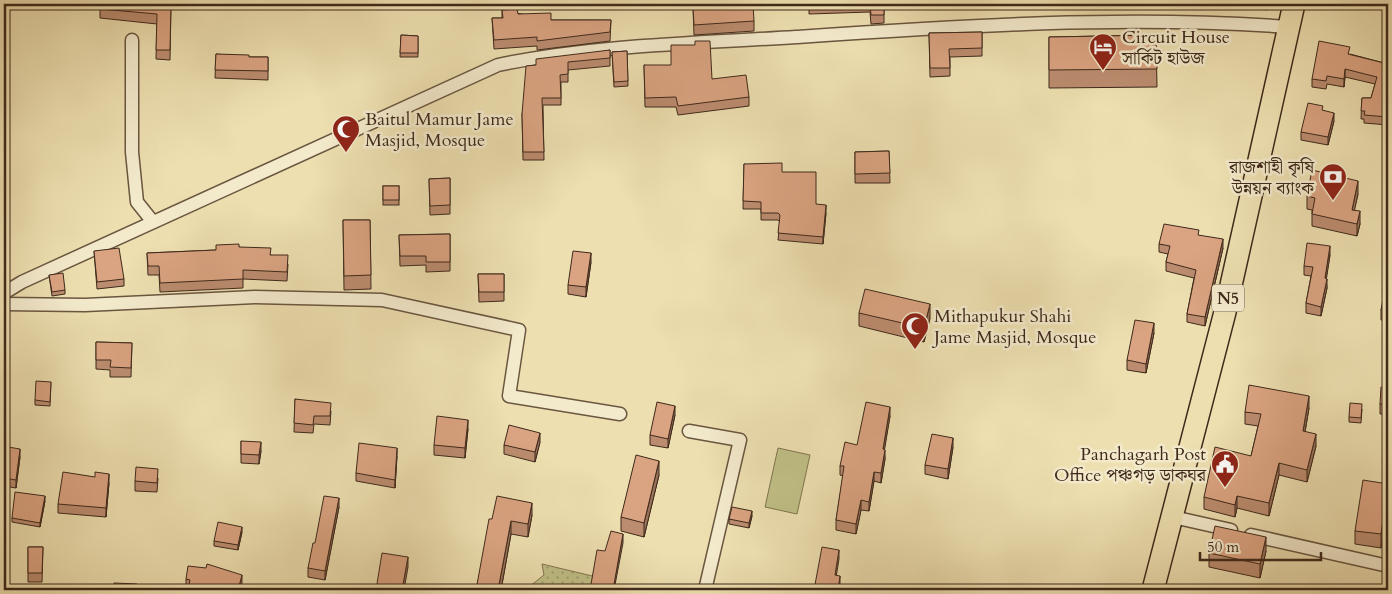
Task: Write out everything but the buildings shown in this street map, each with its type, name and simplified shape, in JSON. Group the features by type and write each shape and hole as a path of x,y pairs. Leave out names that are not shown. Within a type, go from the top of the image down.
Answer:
{"highway":[{"name":"N5","path":"1153,590 1225,312 1294,4"}],"street":[{"path":"4,293 153,222 498,65 538,56 684,44 1004,24 1120,20 1229,22 1290,27"},
{"path":"132,40 132,152 135,182 138,202 153,222"},
{"path":"4,304 85,305 255,297 382,300 519,330 509,396 620,414"},
{"path":"689,431 740,440 705,590"},
{"path":"1173,517 1388,566"}],"shaded area":[{"path":"778,448 810,455 797,514 765,507"},
{"path":"542,564 609,580 607,590 525,590 544,575"}],"place":[{"name":"Circuit House সার্কিট হাউজ","path":"1103,71"},
{"name":"Baitul Mamur Jame Masjid, Mosque","path":"346,153"},
{"name":"রাজশাহী কৃষি উন্নয়ন ব্যাংক","path":"1333,201"},
{"name":"Mithapukur Shahi Jame Masjid, Mosque","path":"915,350"},
{"name":"Panchagarh Post Office পঞ্চগড় ডাকঘর","path":"1225,488"}]}
